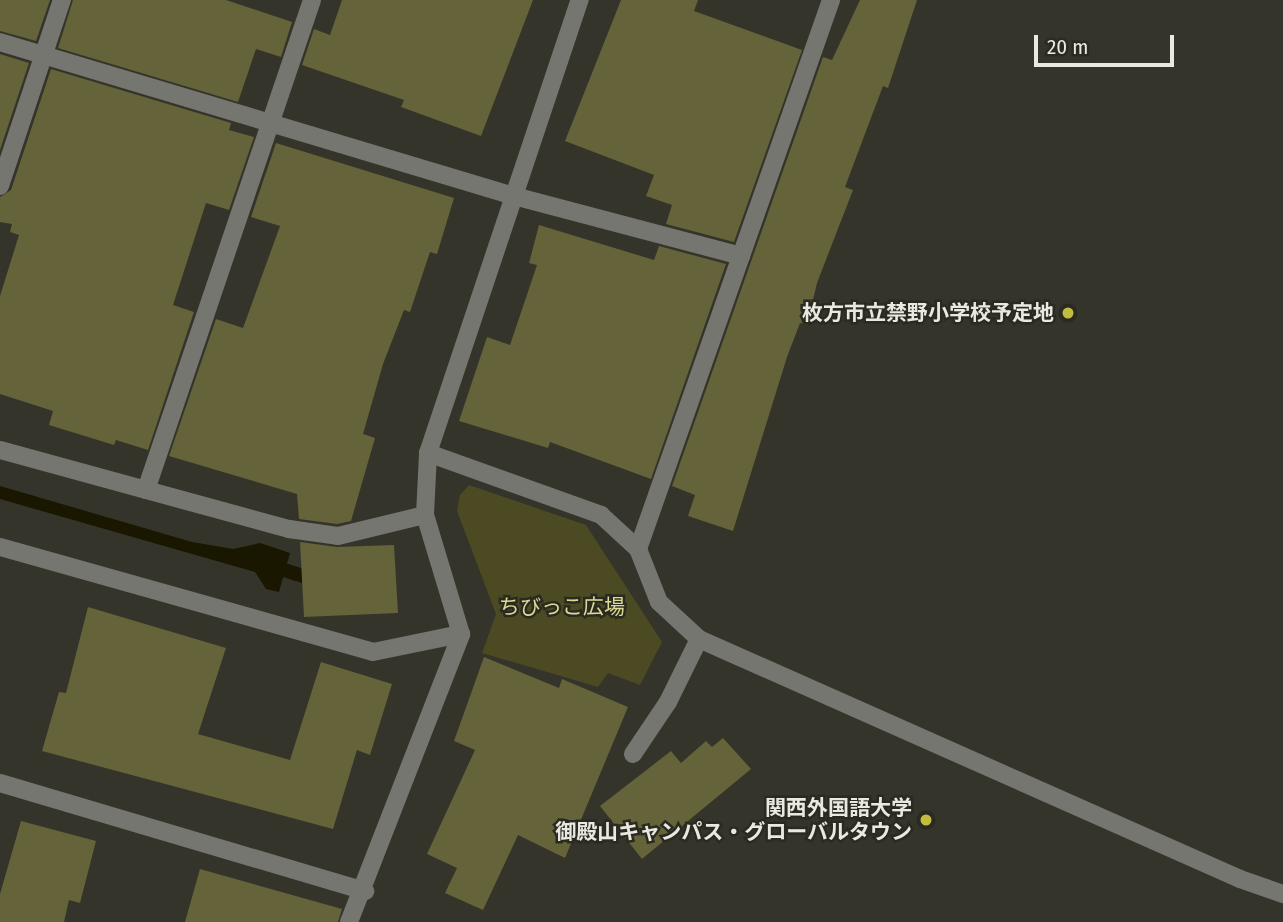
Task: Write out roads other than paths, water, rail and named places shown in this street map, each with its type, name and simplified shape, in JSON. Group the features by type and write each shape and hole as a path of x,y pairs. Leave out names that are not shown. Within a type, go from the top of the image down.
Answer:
{"street":[{"path":"0,186 62,0"},
{"path":"146,490 312,0"},
{"path":"349,922 365,891 461,634 425,515 428,453 580,0"},
{"path":"638,549 831,0"},
{"path":"0,43 514,197 741,256"},
{"path":"0,450 289,528 338,536 425,515"},
{"path":"428,453 601,515 638,549 659,601 699,639 1240,879 1283,894"},
{"path":"0,547 373,652 461,634"},
{"path":"633,754 668,702 699,639"},
{"path":"0,783 365,891"}],"waterway":[{"path":"268,565 319,581"}],"place":[{"name":"枚方市立禁野小学校予定地","path":"1068,313"},
{"name":"関西外国語大学 御殿山キャンパス・グローバルタウン","path":"926,820"}],"park label":[{"name":"ちびっこ広場","path":"562,607"}]}
